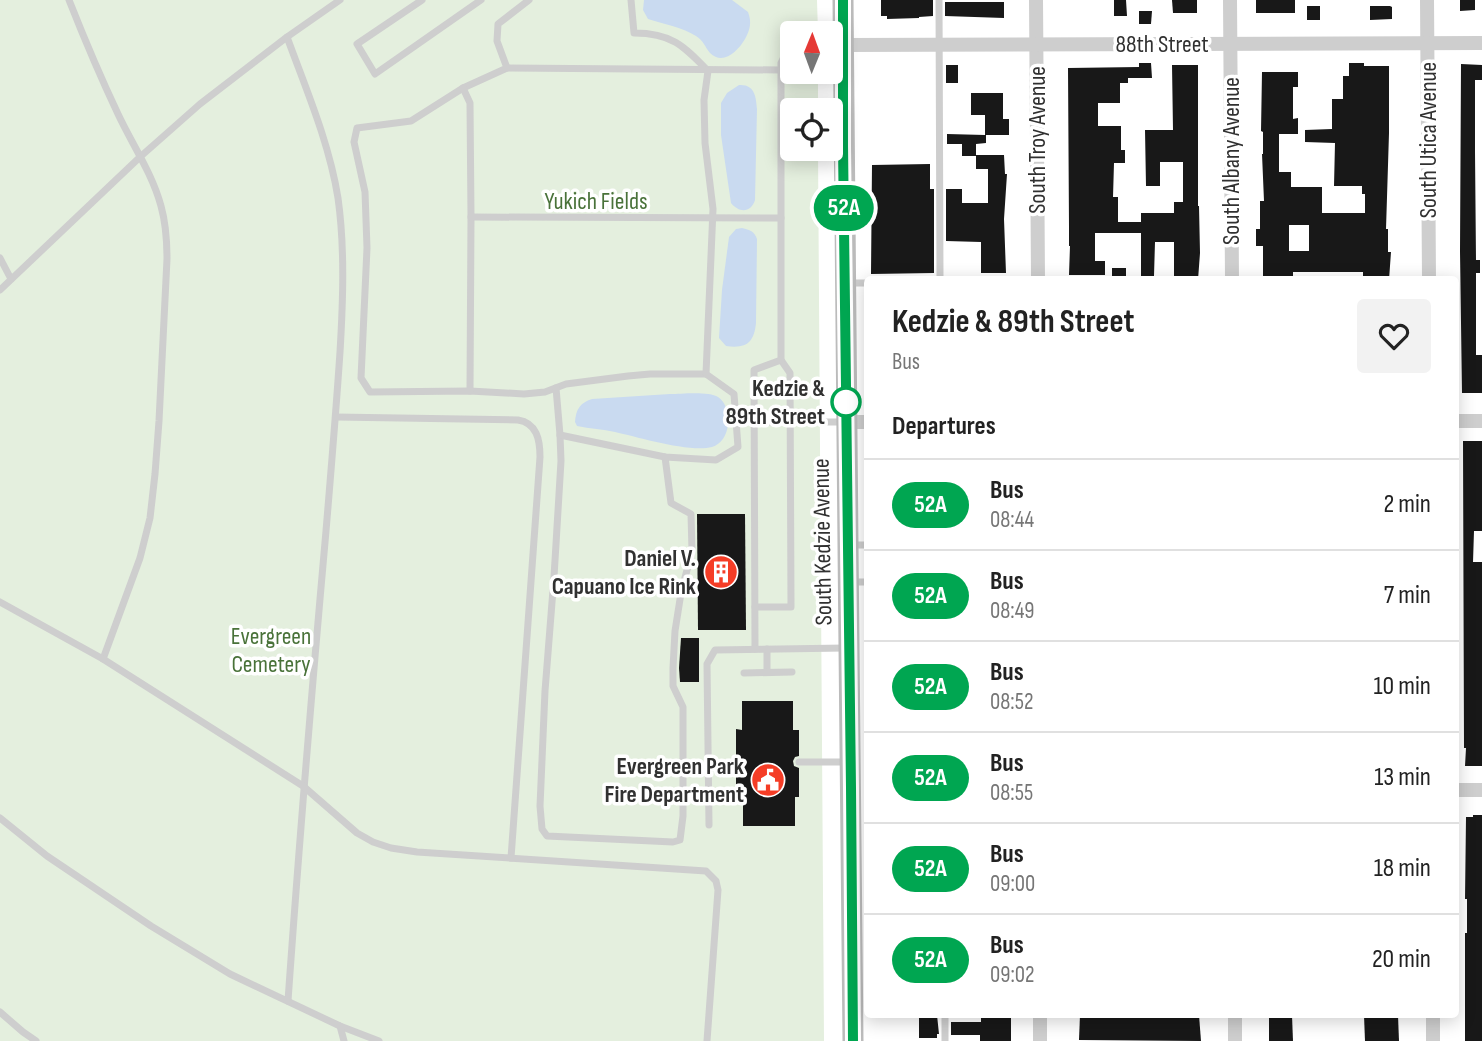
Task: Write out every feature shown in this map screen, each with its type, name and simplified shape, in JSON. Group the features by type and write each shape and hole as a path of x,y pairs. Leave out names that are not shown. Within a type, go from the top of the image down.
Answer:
{"main road":[{"name":"South Kedzie Avenue","path":"843,0 843,21"},
{"name":"South Kedzie Avenue","path":"843,84 845,283 857,422 858,582 850,648 853,1041"}],"street":[{"name":"South Troy Avenue","path":"1037,0 1038,276"},
{"name":"South Albany Avenue","path":"1230,0 1232,276"},
{"name":"South Utica Avenue","path":"1427,0 1429,276"},
{"name":"88th Street","path":"844,45 1482,43"},
{"path":"1459,421 1482,421"},
{"path":"1459,790 1482,790"},
{"path":"1040,1018 1041,1041"},
{"path":"1235,1018 1236,1041"},
{"path":"1433,1018 1433,1041"}],"lane":[{"path":"69,0 114,105 151,178 161,205 166,233 156,461 150,518 140,558 103,659"},
{"path":"0,290 200,104 340,0"},
{"path":"422,0 357,44 375,74 481,0"},
{"path":"507,68 497,41 498,24 529,0"},
{"path":"631,0 634,33 652,33 680,43 708,71"},
{"path":"939,0 940,276"},
{"path":"287,37 317,117 338,197 342,308 336,417 303,786 288,1001"},
{"path":"560,435 665,457 716,460 738,447 734,394 706,374 639,375 566,384 545,392 524,394 370,391 360,378 367,248 365,192 354,142 357,128 411,121 463,88 507,68 780,70"},
{"path":"706,374 712,217 705,142 704,100 708,71"},
{"path":"755,607 790,607 790,373 781,360 781,84"},
{"path":"463,88 470,103 470,391"},
{"path":"471,217 781,218"},
{"path":"0,258 11,279"},
{"path":"845,283 864,283"},
{"path":"755,649 754,370 781,360"},
{"path":"556,388 560,435 559,487 540,806 542,829 547,836 673,842 680,840 683,816 683,707 673,686 673,668 681,593 692,551 691,514 671,503 665,457"},
{"path":"336,417 518,420 531,425 538,438 539,471 511,858"},
{"path":"754,422 857,422"},
{"path":"0,602 103,659 303,786 357,833 373,842 417,852 706,871 716,881 718,890 707,1041"},
{"path":"709,825 707,664 715,650 850,648"},
{"path":"767,649 767,672"},
{"path":"744,673 792,672"},
{"path":"799,762 851,762"},
{"path":"708,763 736,763"},
{"path":"0,818 47,856 151,926 230,974 340,1026 379,1041"},
{"path":"0,1012 36,1041"},
{"path":"945,1018 945,1041"},
{"path":"340,1026 344,1041"}],"green space":[{"name":"Evergreen Cemetery","path":"0,0 817,0 818,21 780,21 780,84 818,84 818,98 780,98 780,161 818,161 824,1041 0,1041"}],"water":[{"path":"644,0 732,0 748,12 749,29 745,39 734,52 725,57 715,57 691,33 648,19 643,10"},
{"path":"739,85 751,89 757,109 755,200 751,207 745,210 738,209 731,203 721,135 721,103 727,93"},
{"path":"736,229 751,231 757,239 756,323 748,343 726,346 719,338 729,237"},
{"path":"695,393 718,397 728,416 723,439 712,447 691,448 577,426 575,422 579,407 592,399"}],"building":[{"path":"881,0 933,0 933,16 887,19 887,16 881,16"},
{"path":"1114,0 1126,0 1127,16 1114,16"},
{"path":"1172,0 1197,0 1197,13 1173,13"},
{"path":"1256,0 1295,0 1295,13 1256,13"},
{"path":"1460,0 1475,0 1475,10 1460,11"},
{"path":"945,2 1004,2 1004,18 945,16"},
{"path":"1307,6 1320,6 1320,20 1307,20"},
{"path":"1370,6 1392,7 1392,19 1370,20"},
{"path":"1139,11 1152,11 1151,24 1139,24"},
{"path":"1139,63 1151,63 1152,78 1128,78 1128,83 1120,83 1120,103 1098,103 1098,126 1121,126 1121,150 1125,150 1125,163 1114,163 1113,197 1118,197 1118,222 1141,222 1141,213 1174,213 1174,202 1183,202 1183,162 1160,162 1160,186 1146,186 1145,130 1173,130 1172,65 1198,65 1198,276 1174,276 1174,242 1155,242 1154,276 1141,276 1141,233 1095,233 1095,261 1105,261 1105,275 1069,275 1068,68 1139,67"},
{"path":"1349,63 1389,66 1386,229 1388,252 1391,252 1389,276 1363,276 1363,272 1293,272 1293,276 1263,276 1263,246 1256,246 1256,229 1260,229 1260,201 1264,201 1262,72 1298,72 1298,87 1293,87 1293,119 1298,118 1298,134 1279,134 1279,172 1291,172 1291,187 1322,187 1322,213 1365,213 1362,186 1334,186 1335,143 1305,142 1305,130 1332,129 1332,99 1343,99 1343,76 1349,76","holes":["1289,225 1309,225 1309,251 1289,251"]},
{"path":"1461,64 1482,65 1482,80 1475,80 1475,152 1476,260 1480,260 1480,273 1476,273 1476,355 1482,355 1482,393 1462,393"},
{"path":"946,65 958,65 958,83 946,83"},
{"path":"971,93 1003,93 1003,119 1009,119 1009,135 986,135 986,143 976,144 976,155 1004,155 1007,174 1004,219 1006,273 981,273 981,242 946,241 946,189 962,189 962,203 988,203 988,169 976,169 976,156 962,156 962,144 947,144 947,134 985,135 985,115 971,115"},
{"path":"930,164 930,189 934,189 934,273 871,274 872,165"},
{"path":"1112,268 1126,268 1126,276 1112,276"},
{"path":"1463,441 1482,441 1482,531 1474,531 1473,562 1482,562 1482,766 1465,766"},
{"name":"Daniel V. Capuano Ice Rink","path":"697,514 745,514 746,630 698,630"},
{"path":"681,638 699,638 699,682 680,682"},
{"name":"Evergreen Park Fire Department","path":"742,701 793,701 793,730 799,730 799,756 793,761 794,766 799,768 795,826 743,826 743,798 736,798 736,769 742,764 741,759 736,757 736,729 742,730"},
{"path":"1482,815 1482,1041 1465,1041 1466,817"},
{"path":"919,1018 937,1018 937,1038 919,1038"},
{"path":"981,1018 1011,1018 1011,1041 980,1041 980,1035 951,1035 951,1022 981,1022"},
{"path":"1080,1018 1199,1018 1201,1041 1079,1040"},
{"path":"1269,1018 1292,1018 1293,1041 1269,1041"},
{"path":"1364,1018 1398,1018 1399,1041 1365,1041"}],"bus line":[{"name":"52A","path":"843,0 853,1041"}],"place":[{"name":"Kedzie & 89th Street","path":"846,402"},
{"name":"Daniel V. Capuano Ice Rink","path":"721,572"},
{"name":"Evergreen Park Fire Department","path":"768,780"}],"park label":[{"name":"Yukich Fields","path":"596,201"}]}
